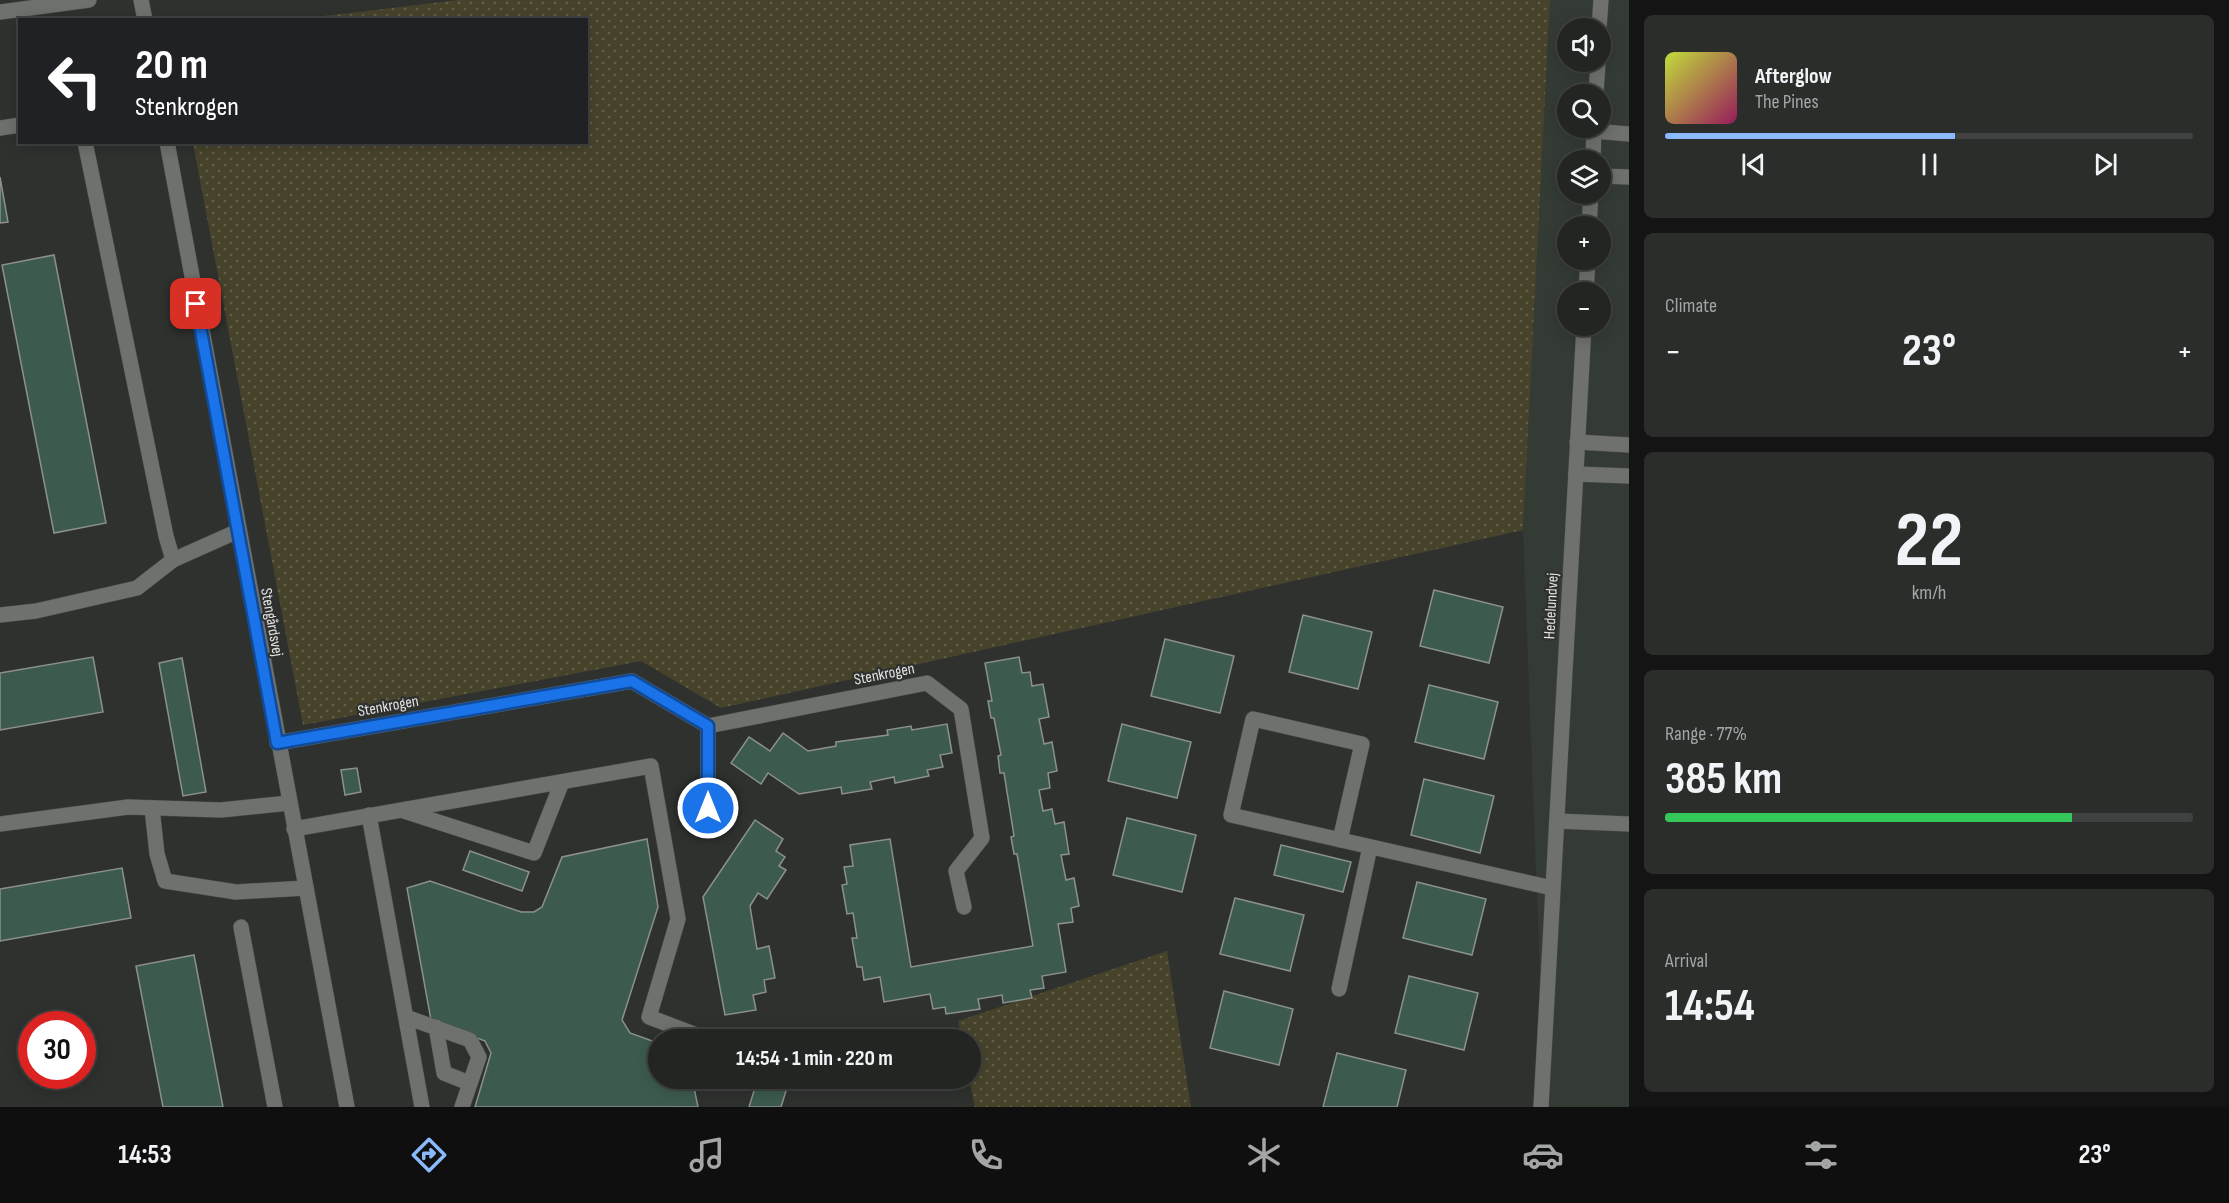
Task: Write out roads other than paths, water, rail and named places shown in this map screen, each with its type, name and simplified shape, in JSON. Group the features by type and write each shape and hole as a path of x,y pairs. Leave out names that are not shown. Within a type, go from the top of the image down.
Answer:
{"street":[{"path":"0,12 89,0"},
{"path":"141,0 145,18"},
{"path":"1600,18 1601,0"},
{"path":"0,128 18,125"},
{"path":"1611,131 1629,134"},
{"path":"85,144 166,536 173,560"},
{"name":"Stengårdsvej","path":"166,144 347,1107"},
{"path":"1611,176 1629,177"},
{"name":"Hedelundvej","path":"1541,1107 1583,336"},
{"path":"1577,442 1629,446"},
{"path":"1576,474 1629,476"},
{"path":"0,615 36,611 137,588 173,560 238,531"},
{"name":"Stenkrogen","path":"277,743 632,681 708,726 927,683 960,709 982,838 956,871 964,907"},
{"path":"1340,840 1362,744 1253,719 1232,815 1370,847 1552,888"},
{"path":"708,726 708,808"},
{"path":"294,829 651,766 678,919 649,1017 681,1029"},
{"path":"401,810 534,853 562,782"},
{"path":"0,824 128,807 221,810 289,803"},
{"path":"152,808 157,854 165,881 236,892 306,888"},
{"path":"369,815 422,1107"},
{"path":"1557,821 1629,824"},
{"path":"1339,990 1370,847"},
{"path":"241,927 275,1107"},
{"path":"406,1017 470,1040 479,1057 462,1107"},
{"path":"435,1027 444,1073 469,1083"}]}
